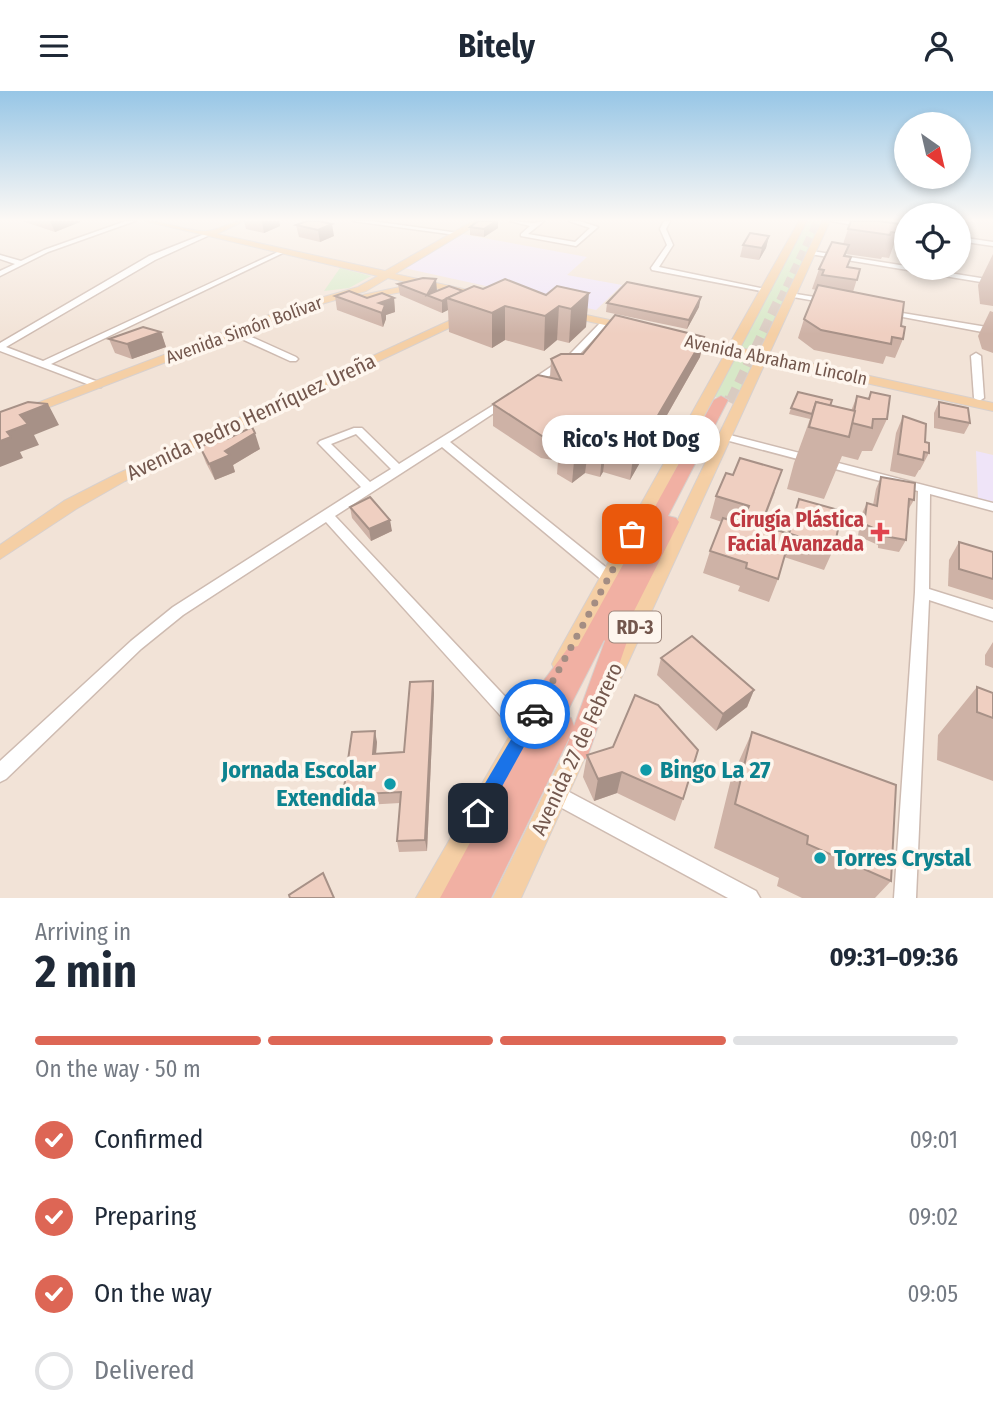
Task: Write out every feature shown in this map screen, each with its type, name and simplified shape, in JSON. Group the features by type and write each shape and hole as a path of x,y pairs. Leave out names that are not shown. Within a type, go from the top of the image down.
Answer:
{"highway":[{"name":"RD-3","path":"455,898 619,590 726,401"},
{"name":"RD-3","path":"475,898 562,726 619,590"},
{"path":"539,707 619,590"},
{"path":"578,750 619,590"}],"main road":[{"path":"328,259 443,288"},
{"name":"Avenida Simón Bolívar","path":"0,422 297,309 362,289 414,259"},
{"name":"RD-3","path":"619,590 733,347 783,259"},
{"name":"Avenida 27 de Febrero","path":"507,898 809,259"},
{"path":"390,273 469,286"},
{"path":"297,309 414,286 478,294"},
{"path":"558,308 640,326 606,322 558,308"},
{"name":"Avenida Pedro Henríquez Ureña","path":"0,553 70,505 120,478 477,311"},
{"name":"Avenida Abraham Lincoln","path":"671,333 993,401"},
{"name":"Avenida Abraham Lincoln","path":"765,354 993,407"},
{"path":"430,898 524,729 539,707"}],"street":[{"path":"6,259 21,263"},
{"path":"0,274 32,259"},
{"path":"0,339 116,274 151,259"},
{"path":"48,366 273,259"},
{"path":"661,259 655,268 766,290"},
{"path":"847,259 993,282"},
{"path":"0,348 116,274"},
{"path":"793,295 834,302"},
{"path":"875,310 993,331"},
{"path":"48,311 58,312"},
{"path":"0,773 158,627 541,378 573,356 606,322"},
{"path":"236,333 293,359"},
{"path":"0,348 98,385"},
{"path":"976,356 979,398"},
{"path":"369,488 324,443 358,430 398,469"},
{"path":"726,437 993,507"},
{"path":"442,441 619,590"},
{"path":"905,898 922,592 924,489"},
{"path":"327,515 524,729"},
{"path":"922,592 993,615"},
{"path":"556,794 749,898"}],"shaded area":[{"path":"0,259 894,259 894,280 971,280 971,259 993,259 993,898 0,898"},
{"path":"420,259 585,259 567,275 622,285 596,310 404,268"},
{"path":"976,451 993,455 993,505 978,501"}],"green space":[{"path":"786,259 807,259 740,402 712,396"},
{"path":"340,268 371,276 349,288 324,291"}],"building":[{"path":"824,259 850,259 847,267 860,269 857,280 822,275 824,270 819,269"},
{"path":"423,278 436,279 427,295 449,286 463,291 442,301 398,284"},
{"path":"505,279 546,295 557,286 589,293 571,309 559,306 545,316 505,306 492,313 447,298 474,286 483,289"},
{"path":"627,282 701,297 689,320 607,303"},
{"path":"818,285 904,302 901,326 905,327 903,339 892,337 891,344 821,330 804,319"},
{"path":"349,291 367,298 382,293 394,298 379,303 385,305 382,313 335,296"},
{"path":"615,315 704,337 633,458 606,450 602,455 588,451 574,461 559,452 574,441 542,436 493,404 538,375 561,380 551,359 561,354 583,354"},
{"path":"143,327 161,332 127,344 109,339"},
{"path":"798,392 832,400 830,406 816,402 812,414 791,408"},
{"path":"871,392 890,396 887,419 873,419 872,428 852,423 857,396 869,399"},
{"path":"28,402 48,404 20,415 28,424 7,432 11,437 0,441 0,412"},
{"path":"816,402 855,411 849,437 809,427"},
{"path":"939,402 968,408 970,423 939,417"},
{"path":"903,416 926,424 925,442 929,443 929,453 924,452 923,460 898,454"},
{"path":"252,427 255,433 225,451 230,455 209,464 200,447 213,441 210,438 221,434 227,439"},
{"path":"740,458 782,470 761,525 789,534 799,499 842,511 834,548 791,534 778,579 746,568 747,563 710,551 723,518 742,524 749,506 716,496 726,473 733,475"},
{"path":"881,477 915,483 914,500 909,499 906,540 884,536 885,533 864,524 867,503 877,506"},
{"path":"370,497 390,520 369,529 350,507"},
{"path":"959,542 993,552 993,579 959,569"},
{"path":"692,636 754,690 723,714 661,658"},
{"name":"Jornada Escolar Extendida","path":"433,681 425,840 397,841 401,792 343,795 352,732 375,731 373,754 404,752 410,682"},
{"path":"977,687 993,693 993,718 977,712"},
{"path":"635,695 658,705 698,750 683,799 622,772 598,779 587,755 613,747"},
{"path":"752,732 896,785 891,881 807,844 808,836 735,804"},
{"path":"323,873 334,898 290,898 289,895"}],"tunnel":[{"path":"781,301 801,259"},
{"path":"732,401 781,299"}],"way so far":[{"path":"535,714 632,534"}],"place":[{"name":"Cirugía Plástica Facial Avanzada","path":"880,532"},
{"name":"Rico's Hot Dog","path":"632,534"},
{"name":"Bingo La 27","path":"646,770"},
{"name":"Jornada Escolar Extendida","path":"390,784"},
{"name":"Torres Crystal","path":"820,858"}],"route":[{"path":"478,813 535,714"}]}
